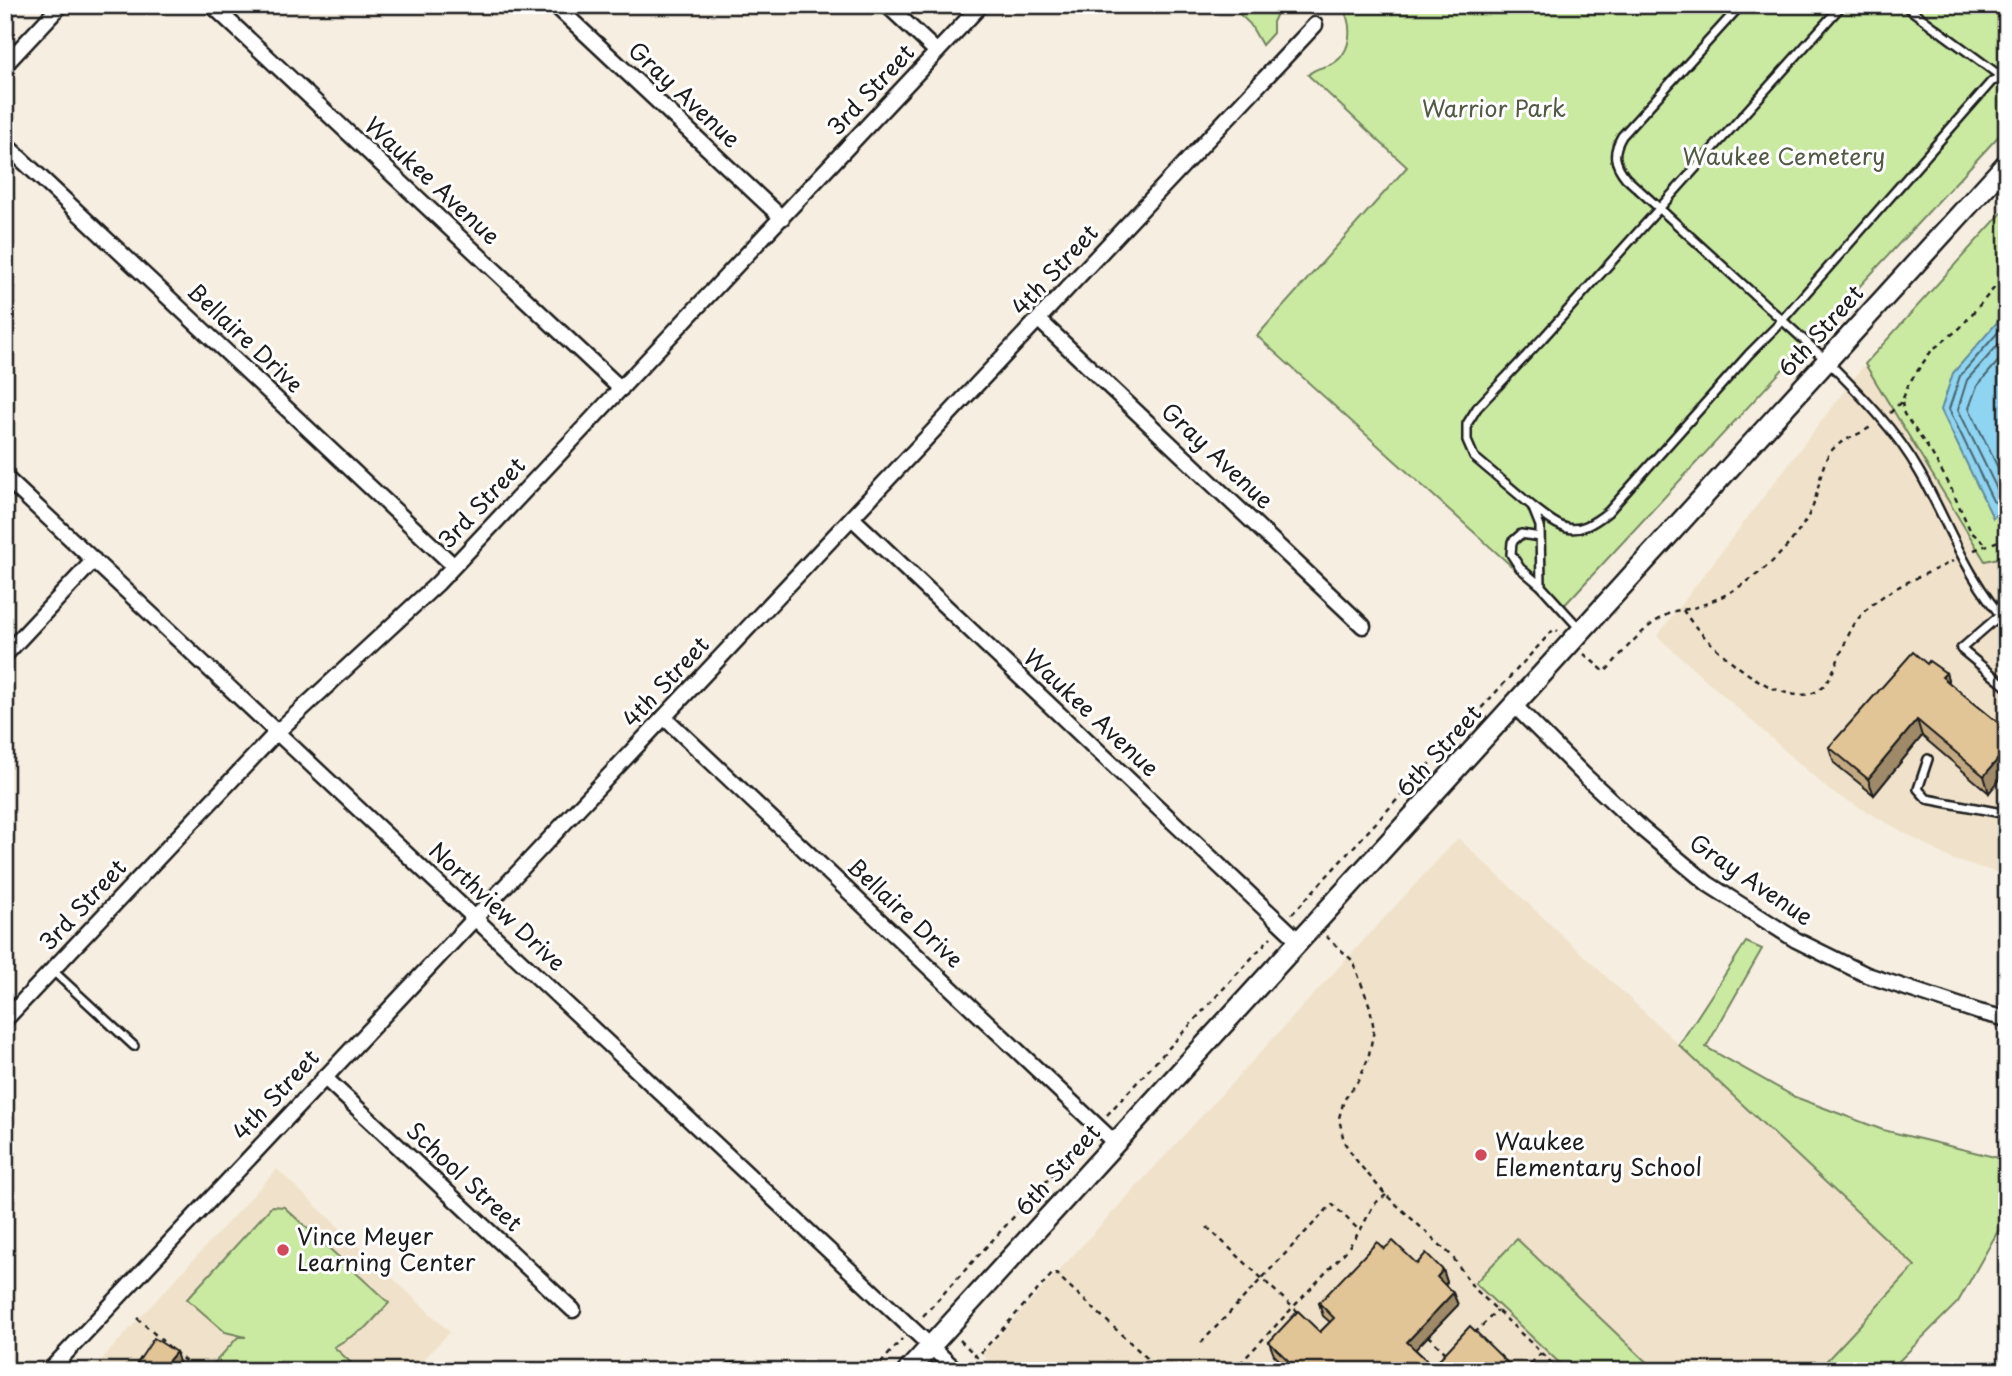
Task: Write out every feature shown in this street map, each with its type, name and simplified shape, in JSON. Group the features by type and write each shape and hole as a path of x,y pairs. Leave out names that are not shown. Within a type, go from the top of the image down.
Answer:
{"main road":[{"name":"6th Street","path":"908,1371 2007,163"}],"street":[{"path":"5,65 61,5"},
{"name":"Waukee Avenue","path":"212,5 621,389"},
{"name":"Gray Avenue","path":"555,5 782,218"},
{"path":"887,5 937,52"},
{"name":"3rd Street","path":"5,1020 277,732 438,583 981,5"},
{"name":"4th Street","path":"49,1371 1315,25"},
{"name":"Bellaire Drive","path":"5,144 454,566"},
{"name":"Gray Avenue","path":"1039,320 1363,626"},
{"name":"Northview Drive","path":"5,477 957,1371"},
{"name":"Waukee Avenue","path":"852,518 1299,941"},
{"path":"5,655 94,560"},
{"name":"Gray Avenue","path":"1514,705 1586,777 1708,884 1796,940 1867,975 2007,1019"},
{"name":"Bellaire Drive","path":"664,717 1115,1143"},
{"name":"School Street","path":"324,1077 573,1310"},
{"path":"732,1371 742,1371"}],"lane":[{"path":"1741,5 1622,136 1616,146 1614,159 1619,170 1827,361 1882,419 1919,471 1962,556 1999,614 2007,622"},
{"path":"1842,5 1477,408 1467,424 1467,441 1475,457 1558,526 1575,530 1592,525 1608,512 1749,354 1782,321 1992,81 2005,79"},
{"path":"1904,5 2005,79"},
{"path":"1532,506 1539,526 1541,586"},
{"path":"1540,537 1521,534 1512,542 1511,554 1520,568 1541,586 1581,631"},
{"path":"2007,609 1961,649 2007,687"},
{"path":"1928,759 1918,789 1927,799 2007,814"},
{"path":"52,970 134,1046"}],"path":[{"path":"1584,653 1605,672 1644,629 1674,611 1724,596 1750,581 1777,557 1794,537 1812,506 1832,450 1864,433 1902,401 1909,383 1927,357 1960,328 2007,273"},
{"path":"1902,401 1904,414 1931,452 1971,532 1986,544"},
{"path":"1683,610 1704,638 1753,677 1782,692 1797,696 1810,694 1830,679 1845,639 1858,619 1874,604 1905,583 1986,544 2007,538"},
{"path":"1289,918 1554,629"},
{"path":"1330,939 1353,961 1370,1007 1374,1030 1368,1059 1358,1081 1344,1100 1339,1118 1344,1142 1359,1164 1387,1195 1452,1255 1473,1287 1560,1371"},
{"path":"1233,1371 1346,1251 1374,1205 1387,1195"},
{"path":"1201,1343 1332,1204 1360,1231"},
{"path":"1207,1227 1302,1316"},
{"path":"964,1343 976,1357 1054,1272 1161,1371"},
{"path":"1470,1339 1497,1310"},
{"path":"928,1311 935,1317"},
{"path":"137,1318 193,1371"},
{"path":"1428,1336 1452,1359"},
{"path":"873,1371 903,1338"},
{"path":"1524,1371 1541,1352"}],"shaded area":[{"path":"1865,364 1985,561 2007,556 2007,875 1953,860 1830,791 1657,636"},
{"name":"Waukee Elementary School","path":"1458,838 1916,1266 1817,1371 1000,1371 982,1354"},
{"name":"Vince Meyer Learning Center","path":"277,1169 450,1332 413,1371 91,1371"}],"green space":[{"path":"1230,5 1281,5 1273,22 1273,33 1262,45 1250,24"},
{"name":"Waukee Cemetery","path":"1341,5 2007,5 2007,127 1560,610 1257,336 1407,167 1308,75 1334,63 1345,51 1349,28"},
{"path":"2007,207 2007,556 1985,561 1865,364"},
{"path":"1746,942 1762,949 1706,1047 1795,1097 1883,1130 2007,1160 2007,1215 1958,1302 1889,1371 1817,1371 1915,1266 1679,1045"},
{"path":"272,1206 284,1207 389,1303 367,1327 334,1347 360,1371 207,1371 238,1337 246,1337 225,1332 187,1299"},
{"path":"1517,1239 1656,1371 1568,1371 1475,1283"}],"water":[{"path":"2007,311 2007,503 1993,518 1941,410 1953,373"}],"building":[{"path":"1913,652 1927,664 1929,661 1946,673 1942,677 2007,730 2007,748 1984,776 1917,720 1868,779 1829,747"},
{"path":"1393,1241 1417,1264 1426,1253 1443,1270 1437,1277 1453,1293 1407,1342 1433,1366 1470,1326 1516,1371 1295,1371 1297,1369 1269,1342 1298,1311 1320,1332 1334,1318 1319,1303 1377,1242 1384,1249"},
{"path":"154,1338 176,1352 165,1365 171,1371 132,1371"}],"place":[{"name":"Waukee Elementary School","path":"1481,1155"},
{"name":"Vince Meyer Learning Center","path":"283,1250"}],"park label":[{"name":"Warrior Park","path":"1494,109"}]}
